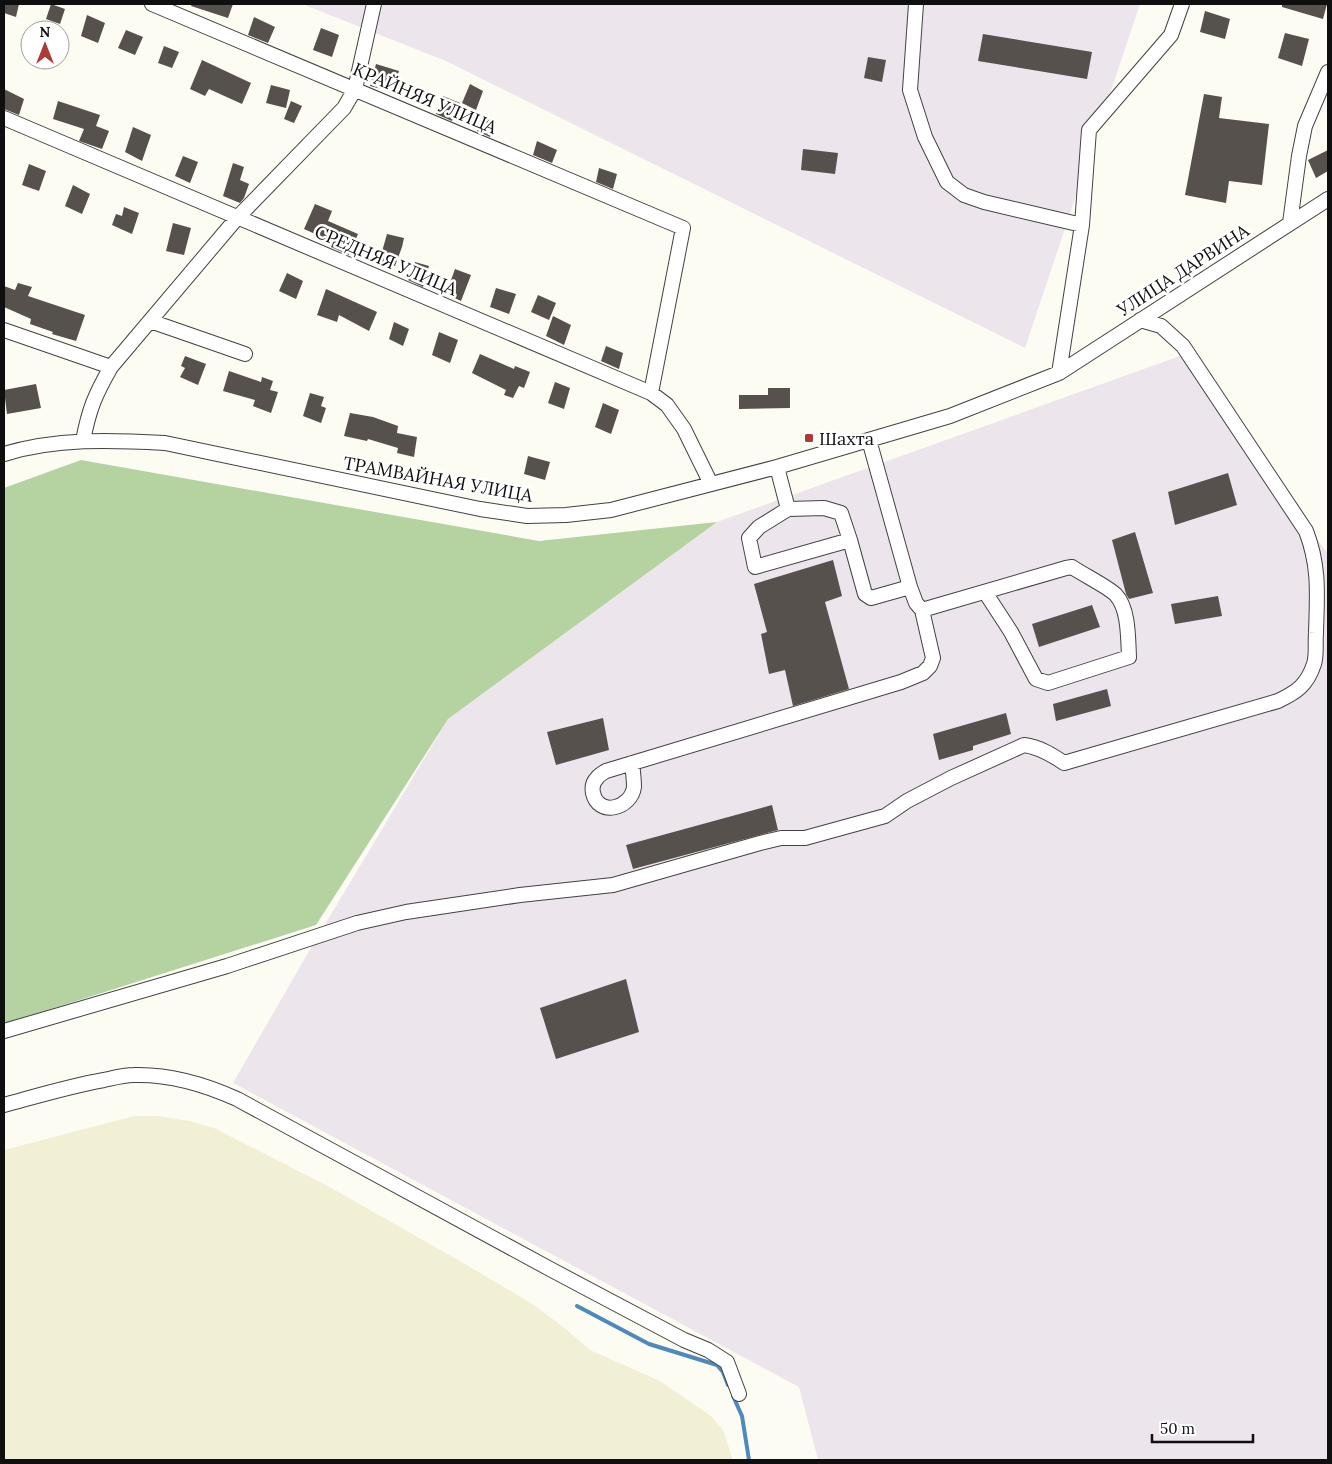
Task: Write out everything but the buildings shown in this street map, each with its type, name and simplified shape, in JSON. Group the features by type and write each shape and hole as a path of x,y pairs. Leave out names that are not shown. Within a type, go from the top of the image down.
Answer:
{"street":[{"name":"КРАЙНЯЯ УЛИЦА","path":"152,4 683,228 651,393"},
{"path":"83,441 88,412 95,394 111,367 237,218 344,108 355,89 374,4"},
{"path":"916,4 910,90 925,137 947,182 964,195 984,202 1082,225"},
{"path":"1059,372 1082,225 1089,130 1171,35 1182,4"},
{"path":"1290,223 1305,126 1328,72"},
{"name":"СРЕДНЯЯ УЛИЦА","path":"4,118 651,393 668,405 684,429 711,484"},
{"name":"УЛИЦА ДАРВИНА","path":"1059,372 1328,199"},
{"path":"4,1031 227,966 357,923 406,912 501,898 613,885 760,843 781,838 805,838 885,816 907,801 952,778 1024,745 1034,746 1064,763 1278,701 1296,692 1307,679 1315,663 1317,576 1313,550 1306,531 1183,346 1161,326 1140,320"},
{"path":"150,321 244,354"},
{"path":"4,330 111,367"},
{"name":"ТРАМВАЙНАЯ УЛИЦА","path":"4,454 52,443 83,441 128,441 166,444 480,509 527,516 566,515 611,510 776,467 950,416 1059,372"},
{"path":"632,763 901,682 923,673 930,666 933,658 922,610 916,603 910,587 869,440"},
{"path":"776,467 788,509"},
{"path":"850,540 754,567 749,538 759,527 788,509 824,508 841,513 850,540 865,594 871,598 910,587"},
{"path":"922,610 1072,567 1116,595 1122,604 1127,622 1129,657 1048,683 1036,679 1011,632 985,592"},
{"path":"4,1105 81,1084 133,1075 159,1076 208,1086 236,1099 684,1340 708,1350 727,1362 739,1394"}],"shaded area":[{"path":"302,4 1140,4 1025,348 446,61"},
{"path":"1183,355 1328,554 1328,1460 818,1460 799,1387 233,1083 312,946 448,719 717,522"}],"green space":[{"path":"81,460 539,541 717,522 448,719 316,925 4,1024 4,488"},
{"path":"134,1116 157,1116 190,1121 214,1128 326,1185 458,1260 531,1303 590,1350 660,1381 711,1416 723,1430 733,1460 4,1460 4,1150"}],"waterway":[{"path":"577,1306 649,1344 717,1365 723,1372 728,1385"},
{"path":"733,1396 742,1416 749,1460"}],"place":[{"name":"Шахта","path":"809,438"}]}
